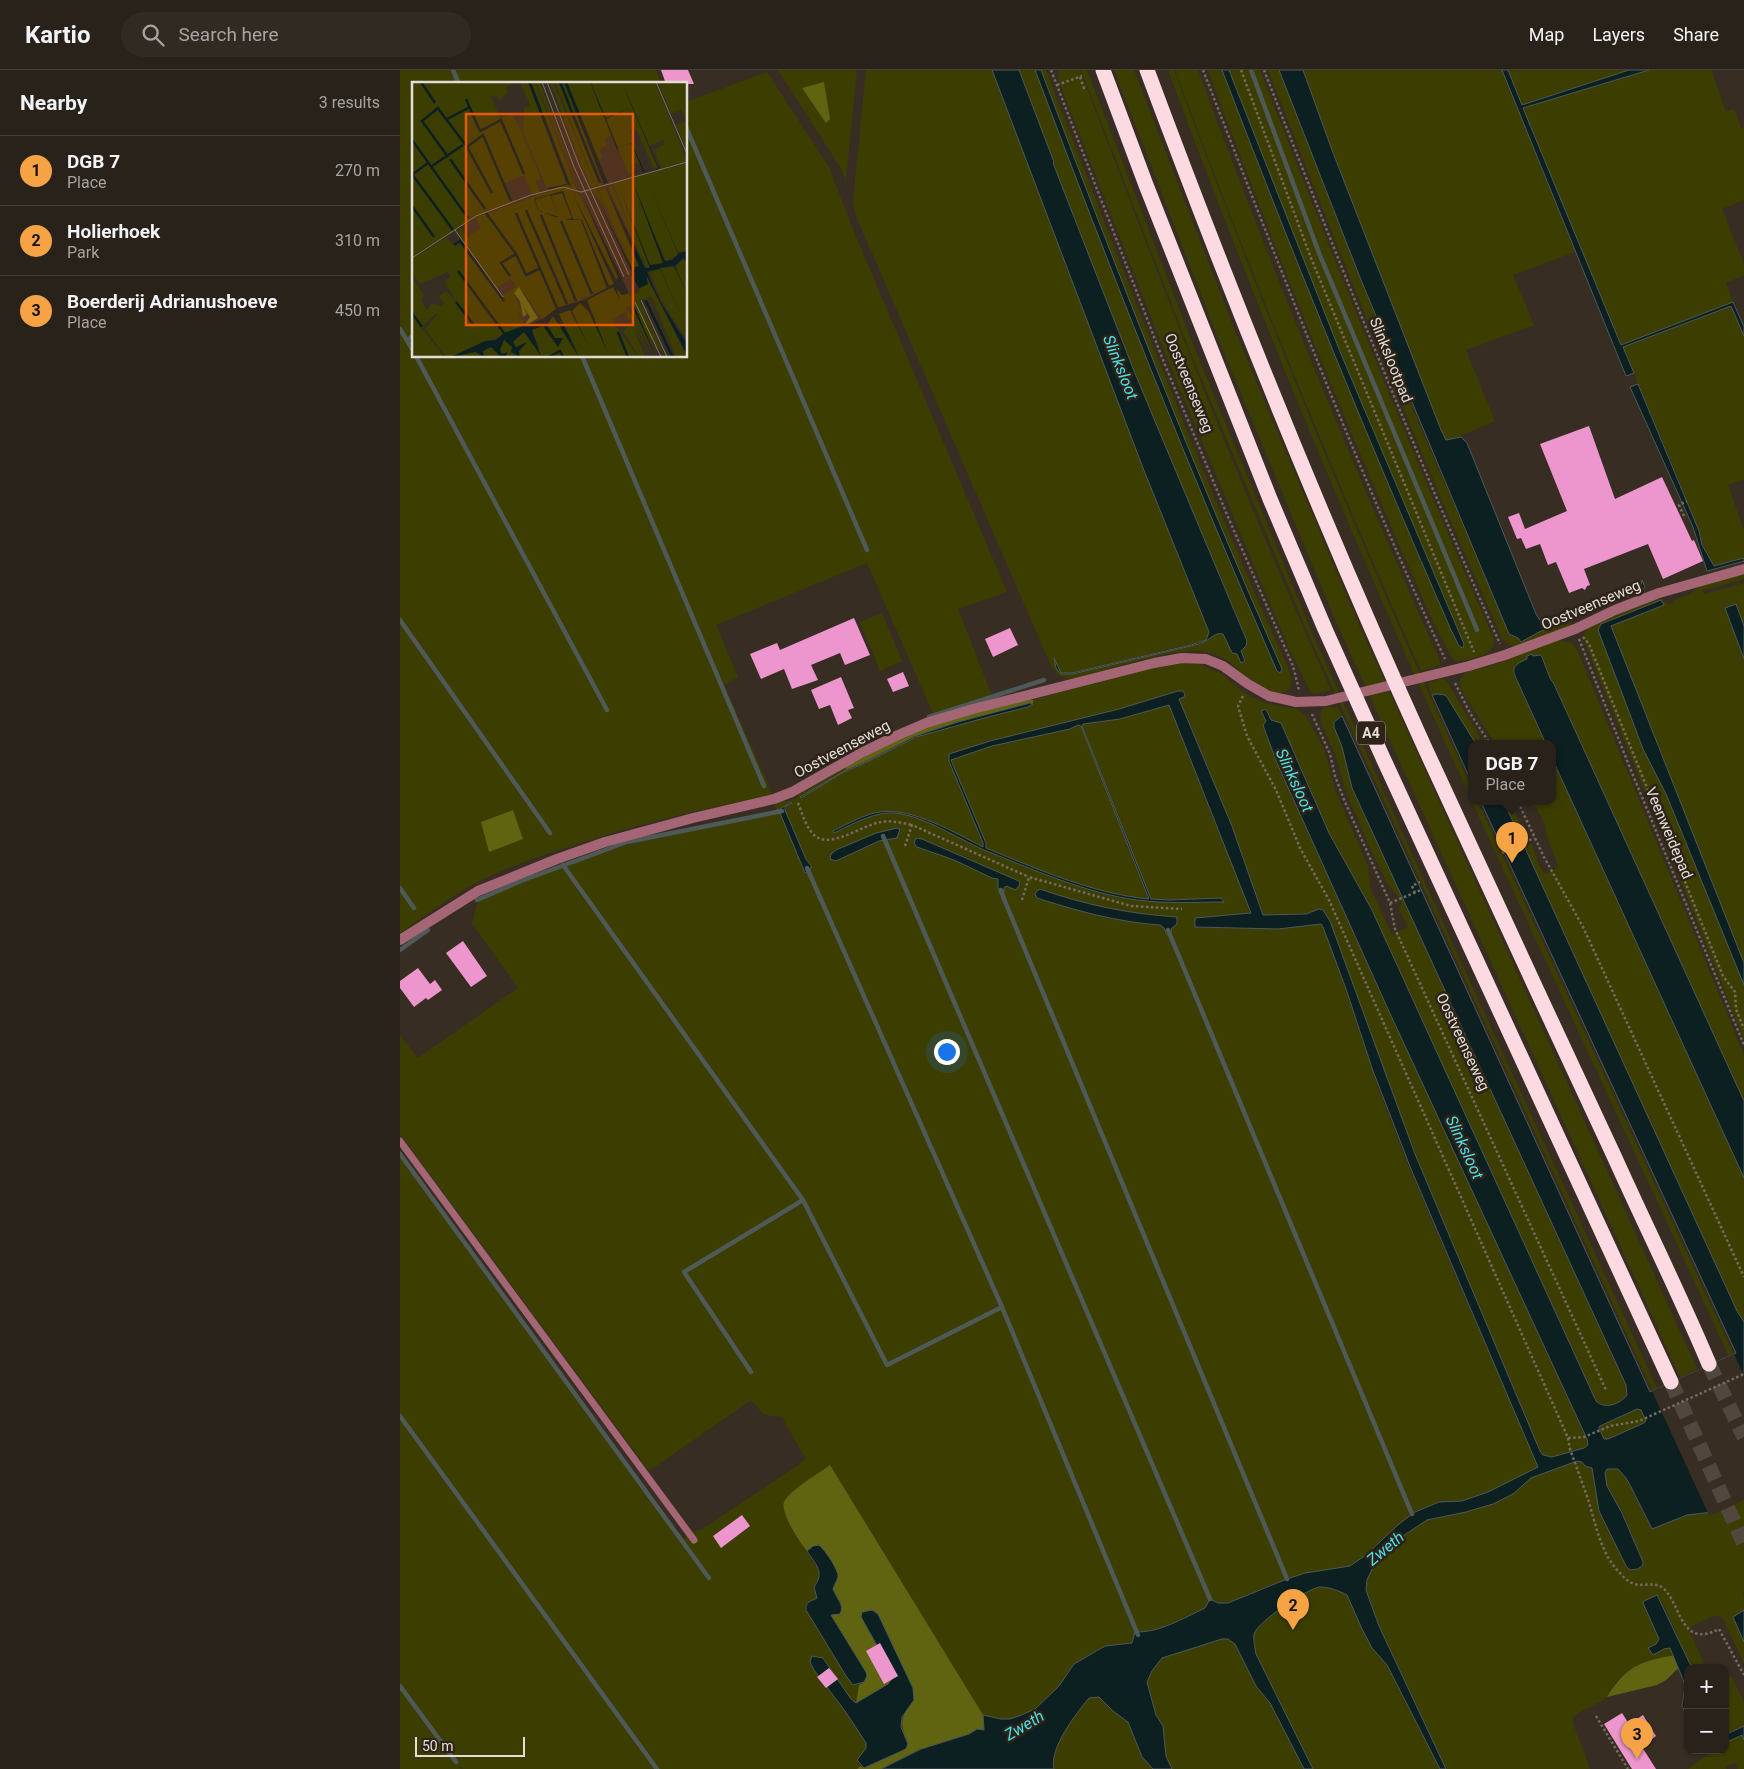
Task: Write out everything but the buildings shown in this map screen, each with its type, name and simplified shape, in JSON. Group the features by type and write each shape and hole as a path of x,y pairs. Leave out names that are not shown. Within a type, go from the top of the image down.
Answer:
{"highway":[{"name":"A4","path":"1103,70 1270,499 1325,629 1670,1382"},
{"path":"1147,70 1309,481 1365,610 1423,742 1709,1364"}],"street":[{"name":"Oostveenseweg","path":"400,940 478,891 605,842 693,818 774,799 792,792 861,753 898,735 926,723 973,709 1154,663 1182,658 1206,659 1223,666 1269,696 1307,703 1326,701 1505,655 1575,629 1615,610 1659,593 1744,568"}],"lane":[{"path":"400,1141 694,1540"}],"path":[{"name":"Oostveenseweg","path":"1051,70 1163,360 1228,517 1293,666 1300,695 1307,703 1330,754 1335,776 1345,802 1390,903 1395,929 1606,1390"},
{"path":"1203,70 1291,297 1358,462 1460,695 1488,740"},
{"path":"1240,70 1311,258 1479,663"},
{"name":"Slinkslootpad","path":"1264,70 1389,385 1505,655"},
{"path":"1057,85 1081,77 1084,88 1087,87"},
{"path":"1684,516 1679,504 1687,501"},
{"path":"1575,629 1589,644 1723,976 1735,992 1736,1009 1744,1029"},
{"name":"Veenweidepad","path":"1575,629 1744,1045"},
{"path":"1248,684 1238,706 1247,736 1276,790 1300,848 1329,900 1568,1438 1600,1538 1608,1556 1617,1571 1633,1584 1653,1584 1663,1588 1668,1593 1682,1623 1695,1632 1709,1633 1719,1628 1744,1675"},
{"path":"792,792 809,828 821,839 835,839 881,822 901,822 912,825 1029,877 1131,906 1182,909"},
{"path":"1519,805 1544,858 1583,927 1744,1276"},
{"path":"905,846 912,825"},
{"path":"1502,853 1534,838"},
{"path":"1499,847 1505,844 1508,850"},
{"path":"1022,900 1029,877"},
{"path":"1415,893 1412,886 1420,882"},
{"path":"1390,903 1421,890"},
{"path":"1568,1438 1584,1437 1601,1429 1643,1420 1744,1374"},
{"path":"1596,1716 1628,1769"}],"shaded area":[{"path":"400,70 656,70 661,82 412,82 412,358 688,358 688,101 767,72 829,167 852,227 1007,592 958,609 994,701 935,718 867,563 716,625 738,677 724,685 773,795 654,822 607,835 525,862 490,876 467,888 400,933"},
{"path":"778,70 857,70 846,180 840,167"},
{"path":"866,70 992,70 1143,468 1208,628 1209,636 1204,641 1072,673 1061,673 1053,659 1061,674 1067,675 1176,650 1206,641 1217,633 1223,634 1230,650 1237,654 1241,663 1245,661 1241,652 1247,645 1247,640 1134,371 1019,70 1035,70 1183,447 1277,671 1278,673 1282,672 1128,296 1041,70 1046,70 1193,446 1291,676 1290,688 1288,690 1281,693 1274,692 1255,682 1225,659 1211,653 1196,651 1178,652 1140,660 1068,679 1058,675 1051,666 856,216 853,201"},
{"path":"1059,70 1080,70 1232,459 1331,690 1316,694 1310,691 1288,646 1167,358 1058,79"},
{"path":"1081,70 1087,70 1194,347 1313,635 1657,1388 1652,1390 1309,636 1189,349"},
{"path":"1114,70 1134,70 1235,331 1355,616 1697,1369 1680,1377 1337,624 1218,338"},
{"path":"1168,70 1174,70 1279,342 1392,611 1468,779 1468,792 1351,530 1275,347"},
{"path":"1175,70 1198,70 1254,219 1344,441 1440,661 1438,666 1421,671 1388,597 1324,448 1203,146"},
{"path":"1208,70 1260,70 1373,355 1493,637 1492,649 1482,656 1455,661 1436,628 1318,351"},
{"path":"1268,70 1279,70 1391,356 1451,498 1516,637 1521,641 1570,620 1571,625 1516,646 1508,645 1502,638 1411,426"},
{"path":"1303,70 1502,70 1575,252 1513,275 1534,325 1466,350 1495,421 1451,440 1444,438 1332,150"},
{"path":"1508,70 1711,70 1726,111 1734,109 1741,128 1744,127 1744,200 1722,209 1744,264 1744,275 1726,283 1733,302 1621,345 1525,117"},
{"path":"824,82 830,119 826,123 802,88"},
{"path":"1731,306 1744,337 1744,479 1728,485 1744,530 1744,558 1714,566 1623,347"},
{"path":"1744,574 1744,579 1703,590 1704,594 1744,583 1744,626 1736,604 1725,608 1744,659 1744,963 1610,626 1664,605 1661,600 1601,624 1598,630 1643,749 1666,794 1744,985 1744,1039 1585,643 1584,633 1590,625 1651,600 1663,599 1667,604 1674,603 1674,600 1689,595 1701,585"},
{"path":"882,613 902,661 880,671 860,622"},
{"path":"1557,640 1572,643 1577,649 1744,1055 1744,1101 1550,678 1544,661 1532,654 1527,656 1515,676 1544,740 1493,740 1461,689 1460,679 1466,672 1490,666"},
{"path":"1184,662 1195,663 1222,674 1246,694 1256,699 1269,704 1297,709 1306,716 1323,747 1334,787 1369,869 1370,887 1392,935 1408,927 1399,910 1401,902 1389,886 1373,855 1346,792 1336,756 1320,720 1321,711 1324,707 1338,707 1342,716 1335,720 1334,727 1342,747 1352,788 1626,1385 1628,1395 1612,1405 1600,1404 1596,1401 1372,910 1329,833 1281,723 1270,719 1266,721 1264,728 1277,763 1387,1007 1587,1439 1588,1445 1584,1448 1552,1457 1541,1454 1415,1154 1330,921 1319,909 1306,914 1264,915 1232,826 1179,699 1170,705 1251,914 1195,918 1194,924 1197,928 1279,928 1306,924 1321,924 1323,927 1393,1127 1427,1211 1538,1467 1488,1492 1462,1501 1439,1502 1412,1514 1366,1555 1350,1566 1275,1583 1228,1603 1218,1603 1210,1599 1206,1608 1171,1624 1144,1632 1135,1632 1133,1643 1105,1646 1074,1664 1059,1686 1035,1709 1010,1719 1001,1719 983,1715 976,1706 830,1465 791,1494 802,1545 820,1575 820,1579 814,1587 818,1598 806,1610 846,1676 853,1685 859,1685 856,1703 814,1670 866,1743 866,1748 857,1760 860,1766 857,1769 463,1769 458,1765 461,1769 400,1769 400,1150 680,1541 701,1530 804,1461 805,1458 782,1417 764,1415 751,1400 649,1471 400,1134 400,1035 418,1058 518,988 472,923 478,901 595,855 655,837 732,820 780,812 806,873 812,866 806,859 785,809 792,803 776,810 774,803 799,797 797,793 845,767 846,770 843,772 916,737 1028,707 1033,704 1033,700 1127,673","holes":["876,833 897,838 879,841 836,861 832,860 833,852","919,838 971,859 1017,890 1007,885 1004,888 1004,892 1000,894 998,879 954,860","1040,889 1100,907 1161,917 1171,929 1171,934 1160,925 1098,916 1035,896"]},
{"path":"1442,678 1445,679 1482,740 1473,740 1445,695 1432,695 1427,683"},
{"path":"1030,699 1033,700 1033,704 1030,703 919,735 846,770 845,767 897,739 929,725"},
{"path":"1556,767 1744,1178 1744,1322 1737,1311 1524,847 1531,843 1539,864 1546,874 1556,869 1558,865 1547,837 1545,825 1536,807 1532,805 1556,805"},
{"path":"1473,805 1479,805 1733,1353 1728,1355"},
{"path":"1505,805 1511,805 1526,835 1521,839"},
{"path":"513,810 523,839 489,852 481,822"},
{"path":"1637,1409 1641,1410 1646,1421 1644,1423 1604,1439 1600,1426"},
{"path":"1577,1461 1592,1464 1643,1562 1623,1513 1607,1486 1605,1473 1607,1469 1618,1469 1626,1478 1652,1529 1687,1515 1713,1512 1744,1498 1744,1592 1742,1594 1744,1610 1733,1618 1744,1642 1744,1663 1722,1617 1713,1616 1688,1628 1704,1664 1690,1664 1659,1595 1682,1654 1656,1659 1632,1669 1618,1680 1607,1697 1573,1717 1573,1723 1590,1769 1446,1769 1379,1626 1366,1589 1367,1580 1374,1565 1403,1536 1427,1520 1466,1512 1513,1494 1531,1478"},
{"path":"830,1465 983,1715 984,1730 977,1729 969,1734 921,1749 881,1769 857,1769 860,1766 864,1768 906,1749 908,1744 903,1731 902,1721 914,1700 861,1617 894,1677 888,1684 856,1703 859,1685 864,1682 867,1676 831,1615 842,1606 833,1589 838,1578 808,1549 807,1551 791,1527 785,1513 784,1502 787,1497"},
{"path":"1349,1579 1440,1769 955,1769 1108,1676 1318,1584"},
{"path":"1682,1654 1685,1662 1666,1680 1657,1685 1607,1697 1622,1677 1638,1665 1658,1658"},
{"path":"1729,1675 1733,1679 1744,1702 1744,1726 1729,1733"},
{"path":"1742,1735 1744,1740 1744,1769 1738,1769 1735,1762 1725,1767 1726,1769 1688,1769 1709,1754 1729,1754 1729,1741"}],"water":[{"name":"Slinksloot","path":"992,70 1019,70 1134,371 1247,641 1246,646 1241,651 1245,661 1241,663 1237,654 1232,653 1223,634 1220,634 1198,644 1073,674 1061,674 1056,668 1054,658 1061,673 1072,673 1191,645 1206,640 1209,632 1143,468"},
{"path":"1035,70 1041,70 1157,371 1218,521 1282,669 1280,673 1277,671 1182,447"},
{"path":"1222,70 1229,70 1341,354 1464,644 1463,648 1459,646 1451,630 1362,421"},
{"path":"1279,70 1303,70 1332,150 1441,430 1446,440 1461,437 1467,443 1536,614 1543,625 1547,626 1569,618 1570,620 1539,632 1521,642 1518,638 1509,634 1361,280"},
{"path":"1502,70 1508,70 1522,105 1629,70 1649,70 1523,108 1621,345 1733,302 1744,327 1744,336 1731,306 1623,347 1634,373 1626,376"},
{"path":"1638,384 1699,531 1702,545 1714,566 1744,558 1744,561 1707,571 1693,527 1630,387"},
{"path":"1642,580 1645,587 1642,591 1579,616 1578,614 1641,589"},
{"path":"1661,600 1664,605 1611,626 1744,963 1744,985 1666,794 1643,749 1598,630 1601,624"},
{"path":"1736,604 1744,626 1744,659 1725,608"},
{"path":"1532,654 1533,656 1540,655 1542,657 1744,1101 1744,1178 1556,767 1556,740 1544,740 1515,676 1514,670 1516,665 1527,659 1527,656"},
{"path":"1183,691 1184,697 1179,699 1232,826 1263,915 1306,914 1319,909 1323,910 1330,921 1415,1154 1540,1451 1543,1455 1552,1457 1584,1448 1588,1445 1587,1439 1387,1007 1277,763 1263,725 1266,721 1261,711 1266,709 1271,720 1281,723 1329,833 1372,910 1596,1401 1604,1405 1612,1405 1627,1395 1626,1385 1352,788 1334,722 1342,716 1650,1392 1736,1353 1482,805 1505,805 1737,1311 1744,1322 1744,1498 1713,1512 1687,1515 1652,1529 1626,1478 1618,1469 1607,1469 1605,1473 1607,1486 1622,1513 1643,1562 1643,1565 1638,1569 1630,1570 1626,1566 1599,1511 1592,1468 1577,1461 1531,1478 1513,1494 1493,1504 1427,1520 1403,1536 1374,1565 1367,1580 1366,1590 1379,1626 1446,1769 1440,1769 1387,1665 1372,1648 1347,1595 1331,1588 1320,1587 1305,1593 1284,1606 1264,1622 1254,1634 1256,1654 1313,1769 1304,1769 1270,1703 1256,1686 1235,1644 1228,1639 1222,1639 1162,1658 1152,1671 1147,1682 1156,1715 1163,1726 1166,1756 1172,1769 1153,1769 1142,1757 1128,1722 1099,1697 1089,1698 1065,1732 1056,1751 1054,1769 881,1769 921,1749 969,1734 977,1729 984,1730 983,1715 1010,1719 1035,1709 1059,1686 1074,1664 1105,1646 1132,1643 1135,1632 1153,1630 1180,1620 1205,1608 1210,1599 1218,1603 1228,1603 1305,1573 1350,1566 1366,1555 1399,1524 1415,1512 1439,1502 1462,1501 1488,1492 1538,1467 1411,1169 1373,1071 1323,927 1321,924 1278,929 1195,927 1195,918 1251,913 1169,705 1120,719 1083,724 1082,726 1151,899 1221,898 1224,902 1148,901 1119,897 1081,887 1024,866 978,847 924,821 902,814 884,813 875,815 834,833 833,831 868,815 892,811 906,813 933,822 983,847 949,761 949,754 990,741","holes":["1078,725 1081,726 1149,899 1108,892 1066,880 986,848 986,843 951,760 992,746 1070,729","1637,1409 1641,1410 1646,1421 1644,1423 1604,1439 1599,1428 1600,1426"]},
{"path":"1438,694 1447,697 1474,740 1468,740 1468,774 1432,695"},
{"path":"1030,703 1033,704 1028,707 916,737 842,773 800,797 846,770 915,736 958,722"},
{"path":"791,802 785,807 785,810 806,859 812,867 810,871 805,873 780,813 777,813 776,810"},
{"path":"900,829 897,838 879,841 836,861 830,859 831,854 836,850 876,833"},
{"path":"916,838 1019,881 1020,884 1016,890 1006,886 1004,892 1000,894 998,879 954,860 917,847 914,843"},
{"path":"1040,889 1108,908 1142,914 1177,917 1177,924 1171,929 1171,934 1167,935 1164,928 1160,925 1097,915 1037,898 1035,894"},
{"path":"819,1545 831,1560 838,1574 833,1589 841,1605 841,1611 840,1614 831,1615 866,1672 867,1676 864,1682 853,1685 806,1610 807,1603 817,1598 814,1587 819,1577 818,1569 807,1551 813,1546"},
{"path":"1657,1595 1690,1664 1684,1664 1684,1682 1670,1648 1653,1655 1648,1648 1656,1644 1659,1639 1643,1603"},
{"path":"872,1610 878,1614 913,1688 914,1700 902,1717 901,1727 908,1744 906,1749 864,1768 857,1760 866,1748 866,1743 810,1662 812,1656 823,1658 851,1699 856,1703 888,1684 894,1676 861,1617 862,1612"},
{"path":"1744,1610 1744,1642 1733,1617"},
{"path":"1684,1694 1684,1710 1682,1705"},
{"path":"1744,1726 1744,1740 1742,1735 1729,1741 1729,1733"}],"pier":[{"path":"1734,1354 1744,1376 1744,1500 1709,1515 1652,1391"}],"waterway":[{"path":"453,70 458,82"},
{"path":"1251,70 1319,253 1477,630"},
{"path":"688,132 867,550"},
{"path":"400,329 412,349"},
{"path":"407,340 412,336"},
{"path":"417,358 607,710"},
{"path":"583,358 764,786"},
{"path":"400,620 550,833"},
{"path":"929,717 1044,680"},
{"path":"477,900 521,881 627,842 782,811"},
{"path":"883,836 1210,1599"},
{"path":"563,865 803,1200"},
{"path":"807,868 1002,1307 1138,1635"},
{"path":"400,888 414,908"},
{"path":"1001,890 1287,1579"},
{"path":"400,950 428,930"},
{"path":"1168,930 1412,1514"},
{"path":"400,1154 709,1578"},
{"path":"751,1372 684,1272 803,1200 887,1365 1002,1307"},
{"path":"400,1416 657,1769"},
{"path":"400,1686 456,1762"}],"tunnel":[{"path":"1709,1364 1744,1437"},
{"path":"1671,1382 1744,1544"}],"place":[{"name":"DGB 7","path":"1512,863"},
{"name":"Holierhoek","path":"1293,1630"},
{"name":"Boerderij Adrianushoeve","path":"1637,1759"}],"water label":[{"name":"Zweth","path":"1385,1548"},
{"name":"Zweth","path":"1024,1725"}]}
